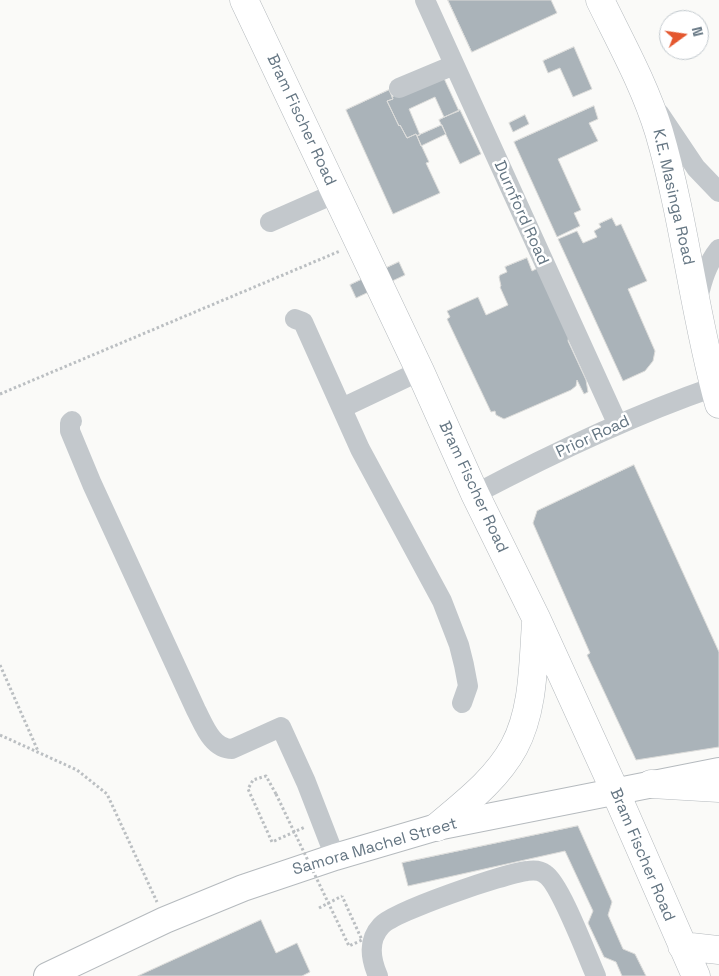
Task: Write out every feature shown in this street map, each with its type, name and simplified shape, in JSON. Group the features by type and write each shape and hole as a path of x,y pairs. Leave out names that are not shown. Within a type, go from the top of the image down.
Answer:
{"highway":[{"name":"Bram Fischer Road","path":"244,0 420,371 475,494 536,620 615,791 696,976"},
{"name":"K.E. Masinga Road","path":"600,0 646,92 659,132 705,321 717,396"},
{"path":"437,827 496,774 514,747 524,720 531,687 536,620"},
{"path":"651,784 719,788"},
{"path":"682,946 719,950"}],"main road":[{"name":"Samora Machel Street","path":"47,976 165,920 243,888 335,856 437,827 719,771"}],"street":[{"name":"Durnford Road","path":"425,0 618,425"},
{"path":"399,88 454,65"},
{"path":"646,92 696,168 719,192"},
{"path":"270,222 336,193"},
{"path":"705,321 702,277 719,249"},
{"path":"295,319 303,322 360,449 432,581 451,620 459,645 468,686 462,703"},
{"path":"342,408 420,371"},
{"name":"Prior Road","path":"475,494 668,403 717,396"},
{"path":"72,421 70,423 70,431 92,484 196,710 211,737 219,746 225,749 232,749 281,727 306,782 335,856"},
{"path":"378,976 372,961 371,952 377,930 389,919 426,903 475,886 518,873 536,870 544,872 555,884 596,976"}],"path":[{"path":"0,394 359,244"},
{"path":"0,665 38,751"},
{"path":"0,736 38,751 77,770 107,794 165,920"},
{"path":"319,908 342,896 362,940 349,946 276,794 266,776 253,780 248,789 272,842 321,820"}],"building":[{"path":"448,0 551,0 557,13 472,52"},
{"path":"574,47 592,89 573,97 560,68 548,73 543,61"},
{"path":"442,74 459,111 444,117 435,97 409,109 420,135 417,136 416,134 407,138 387,101"},
{"path":"389,90 393,99 387,101 399,126 407,138 416,134 429,162 426,163 440,193 393,214 346,110"},
{"path":"594,106 598,119 589,123 598,141 558,159 581,210 574,213 580,226 557,237 514,142"},
{"path":"460,110 481,154 460,164 439,120"},
{"path":"525,115 529,124 513,132 509,123"},
{"path":"442,125 446,134 421,146 417,136"},
{"path":"612,218 616,226 621,224 647,281 628,289 655,351 653,361 645,371 623,381 558,239 577,231 583,243 597,237 594,231 601,227 599,224"},
{"path":"527,258 532,271 542,266 570,326 568,341 586,380 588,392 584,394 577,380 576,386 571,390 504,419 496,415 495,411 491,412 447,319 450,317 447,311 478,297 486,315 508,305 500,287 499,277 507,272 505,267"},
{"path":"399,262 405,275 356,298 350,285"},
{"path":"634,465 719,652 719,747 636,760 587,655 590,653 533,523 537,511"},
{"path":"578,826 612,902 608,915 623,949 635,954 646,976 622,976 616,962 604,957 588,923 593,911 565,851 408,886 402,863"},
{"path":"261,920 276,953 297,943 310,972 302,976 138,976"}]}
